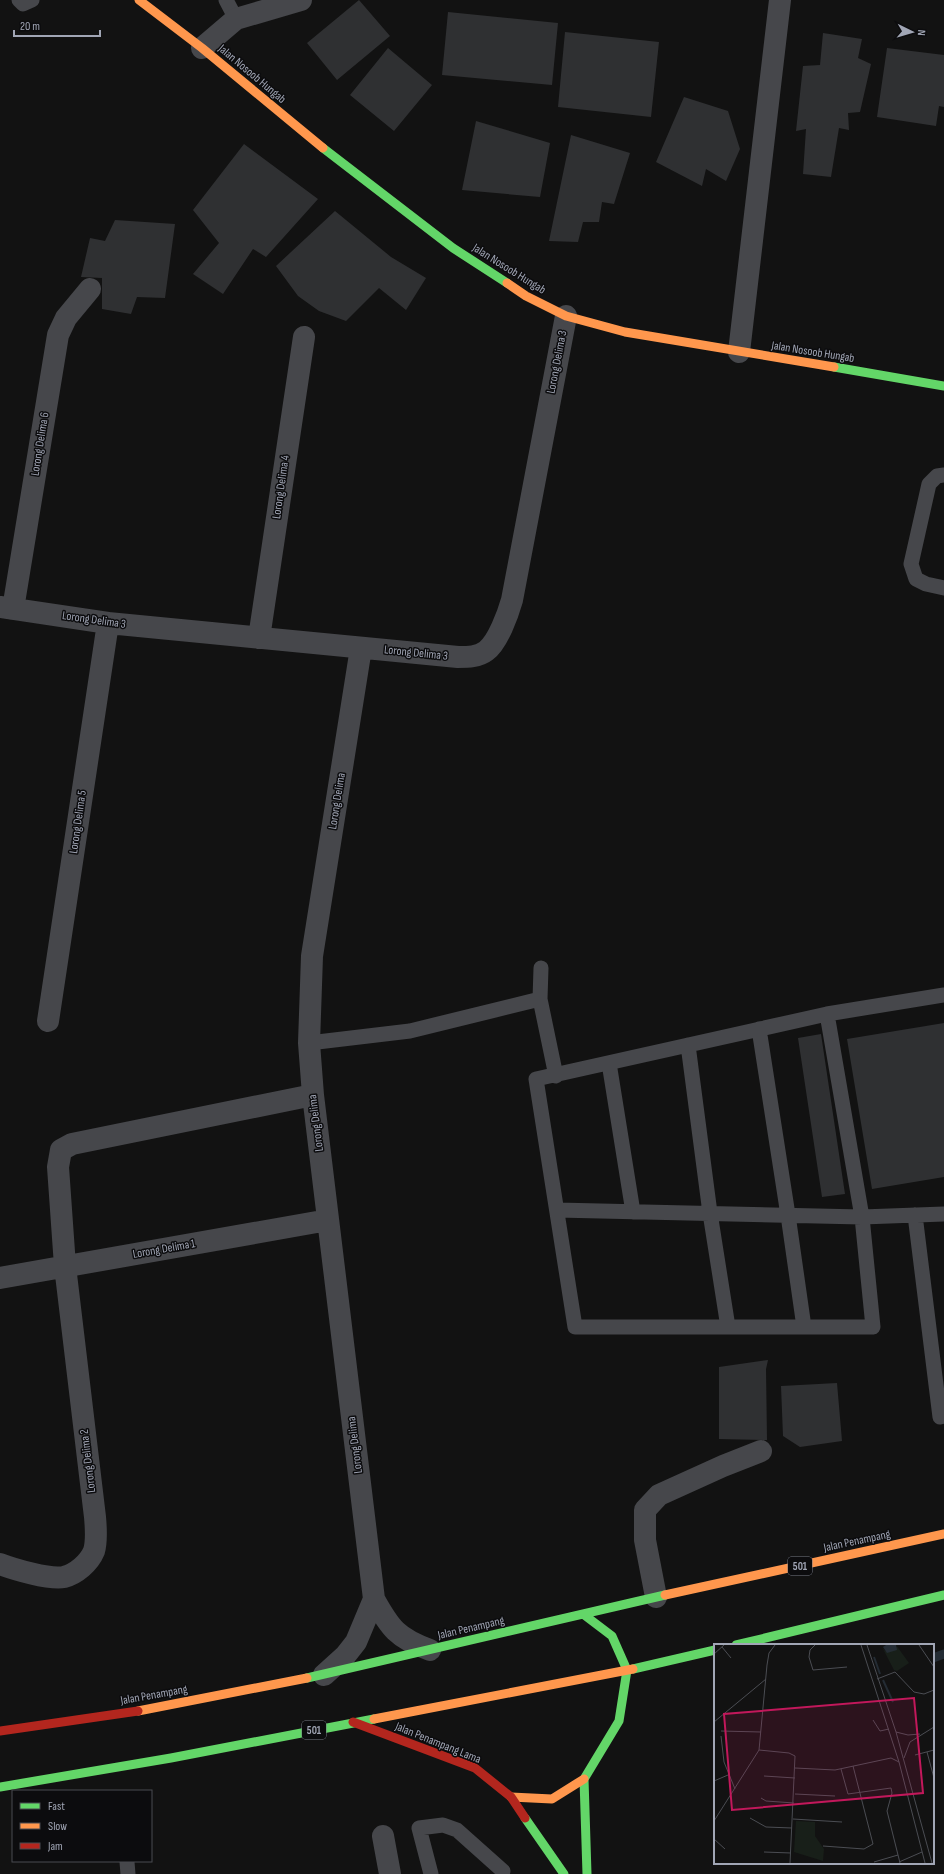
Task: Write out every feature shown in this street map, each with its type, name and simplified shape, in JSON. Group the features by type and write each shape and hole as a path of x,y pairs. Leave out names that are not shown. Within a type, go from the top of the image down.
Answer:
{"main road":[{"name":"Jalan Nosoob Hungab","path":"139,0 202,48 307,136 453,248 526,296 566,316 625,332 944,386"},
{"name":"Jalan Penampang","path":"0,1731 156,1708 324,1675 656,1597 944,1534"},
{"path":"740,1644 944,1595"},
{"path":"511,1797 552,1799 584,1779 619,1721 627,1670 612,1636 583,1614"},
{"name":"501","path":"0,1787 171,1758 627,1670 714,1650"},
{"name":"Jalan Penampang Lama","path":"353,1722 475,1768 511,1797 564,1874"},
{"path":"584,1779 587,1874"}],"street":[{"path":"202,48 231,9 301,0"},
{"path":"739,352 780,0"},
{"name":"Lorong Delima 6","path":"7,608 58,335 66,318 90,289"},
{"name":"Lorong Delima 3","path":"7,608 108,623 458,657 473,657 487,651 505,624 512,600 566,316"},
{"name":"Lorong Delima 4","path":"259,638 304,337"},
{"name":"Lorong Delima 5","path":"48,1021 108,623"},
{"name":"Lorong Delima","path":"361,648 312,956 309,1043 313,1096 374,1599 389,1625 401,1636 430,1650"},
{"name":"Lorong Delima 2","path":"0,1564 30,1574 64,1577 84,1567 94,1552 96,1535 95,1517 65,1266 58,1167 61,1150 72,1144 313,1096"},
{"name":"Lorong Delima 1","path":"0,1278 328,1220"},
{"path":"656,1597 645,1540 645,1510 659,1495 760,1451"},
{"name":"Lorong Delima","path":"324,1675 356,1642 374,1599"},
{"path":"383,1836 390,1874"}],"lane":[{"path":"19,0 23,4 32,0"},
{"path":"944,475 937,476 929,484 911,564 916,579 926,584 944,588"},
{"path":"541,968 540,999 556,1076"},
{"path":"828,1014 862,1217 873,1327 576,1327 536,1079 556,1076 828,1014 944,994"},
{"path":"309,1043 410,1031 540,999"},
{"path":"759,1030 804,1328"},
{"path":"688,1045 710,1213 728,1327"},
{"path":"609,1063 633,1212"},
{"path":"557,1210 862,1217 944,1214"},
{"path":"915,1215 940,1417 944,1416"},
{"path":"431,1874 419,1828 443,1824 457,1830 499,1873"}],"building":[{"path":"359,0 390,36 337,80 307,43"},
{"path":"448,12 558,23 552,85 442,75"},
{"path":"565,32 659,42 651,117 558,107"},
{"path":"823,33 862,39 858,58 871,64 860,112 848,113 849,130 839,128 831,177 803,174 806,129 796,131 803,66 820,65"},
{"path":"388,48 432,85 394,131 350,95"},
{"path":"887,48 944,55 944,107 939,106 936,126 877,117"},
{"path":"684,97 728,111 740,149 726,181 706,169 702,186 656,162"},
{"path":"476,121 550,143 540,197 462,190"},
{"path":"571,135 630,153 614,204 602,202 599,222 583,222 578,242 549,241"},
{"path":"244,144 318,199 266,257 253,249 223,294 193,274 219,243 193,210"},
{"path":"335,211 391,257 426,278 406,310 379,288 346,321 319,311 298,296 276,266"},
{"path":"115,220 175,224 165,298 137,297 131,314 102,309 102,278 81,277 90,238 105,241"},
{"path":"944,1023 944,1177 872,1189 847,1039"},
{"path":"821,1034 845,1194 822,1197 798,1038"},
{"path":"768,1360 766,1369 767,1440 719,1439 719,1367"},
{"path":"837,1383 842,1441 800,1447 783,1436 781,1386"}],"waterway":[{"path":"934,1658 944,1654"}],"traffic: fast":[{"path":"323,148 453,248 507,283"},
{"path":"834,367 944,386"},
{"path":"307,1678 665,1595"},
{"path":"740,1644 944,1595"},
{"path":"583,1614 612,1636 627,1670"},
{"path":"633,1669 714,1650"},
{"path":"587,1874 584,1779 619,1721 627,1670"},
{"path":"0,1787 171,1758 374,1719"},
{"path":"525,1818 564,1874"}],"traffic: slow":[{"path":"139,0 202,48 323,148"},
{"path":"507,283 526,296 566,316 625,332 834,367"},
{"path":"665,1595 944,1534"},
{"path":"374,1719 633,1669"},
{"path":"138,1711 307,1678"},
{"path":"511,1797 552,1799 584,1779"}],"traffic: jam":[{"path":"0,1731 138,1711"},
{"path":"353,1722 475,1768 511,1797 525,1818"}]}
